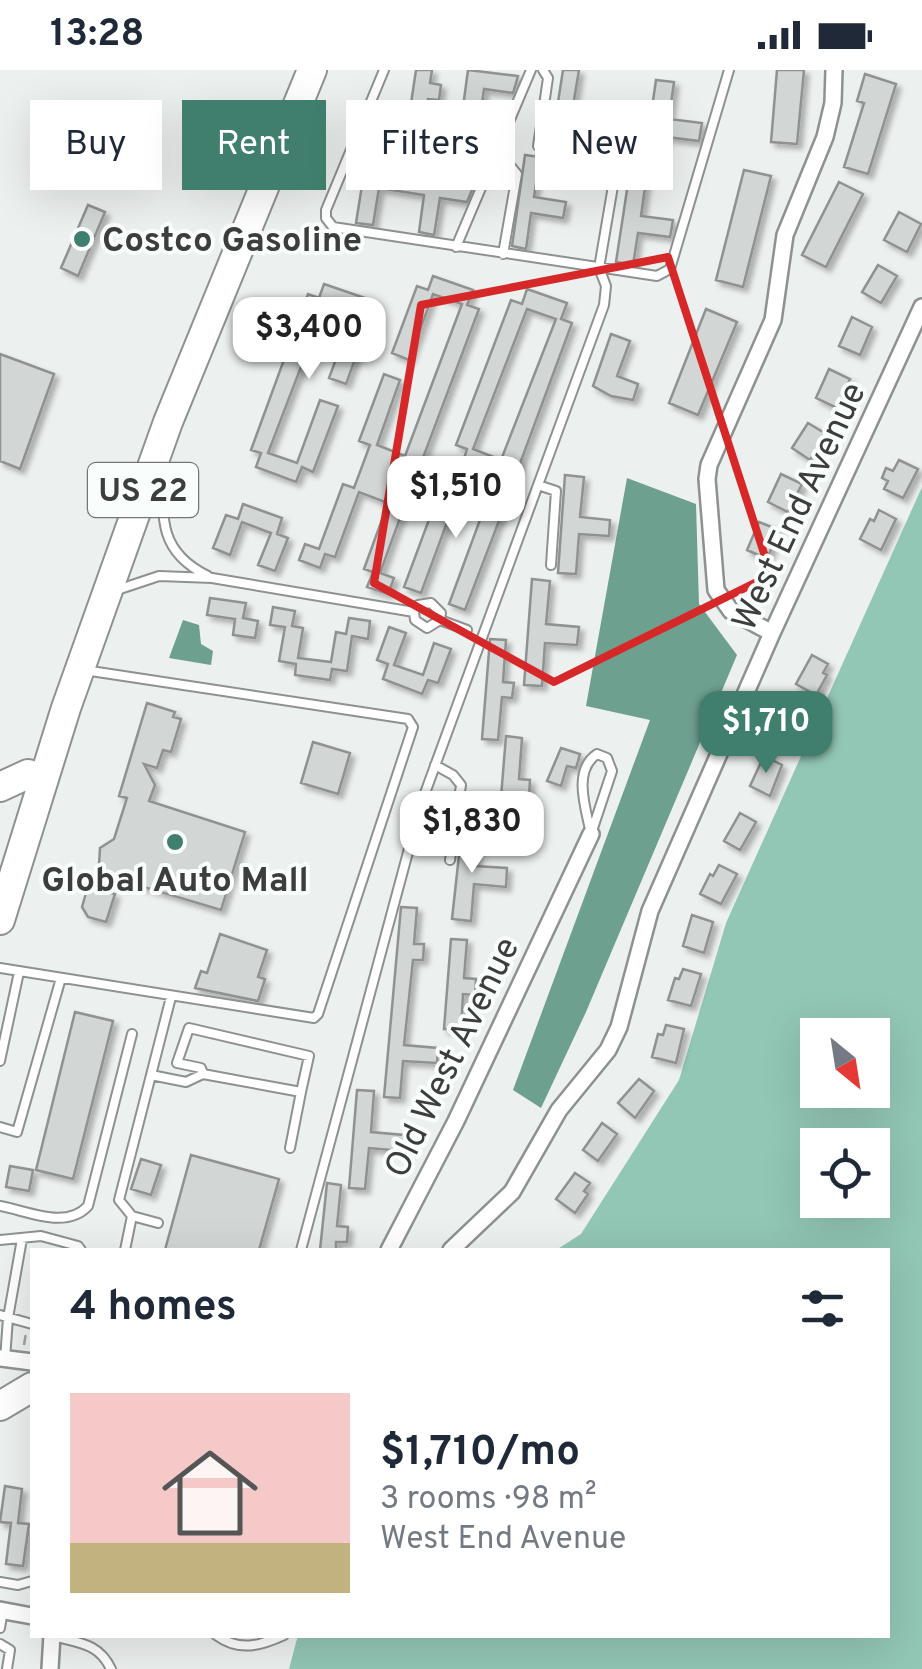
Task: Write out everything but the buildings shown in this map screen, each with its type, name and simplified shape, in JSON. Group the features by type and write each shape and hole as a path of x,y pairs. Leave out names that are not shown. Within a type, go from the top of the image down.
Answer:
{"highway":[{"name":"US 22","path":"0,863 45,714 93,579 295,70"},
{"name":"US 22","path":"0,920 80,670 168,422 312,70"},
{"path":"0,787 28,774"},
{"path":"0,1406 30,1388"}],"street":[{"path":"772,632 731,611 716,590 709,466 772,320 784,235 825,137 833,102 834,70"},
{"name":"West End Avenue","path":"453,1248 512,1192 558,1110 608,1050 619,1028 650,911 772,632 922,307"},
{"name":"Old West Avenue","path":"389,1248 456,1121 591,834"},
{"path":"2,1358 30,1362"},
{"path":"1,1610 30,1616"},
{"path":"50,1669 52,1638"}],"lane":[{"path":"384,70 326,218 332,227 657,276 670,269 729,70"},
{"path":"515,109 531,70"},
{"path":"543,70 548,78 545,100"},
{"path":"456,247 481,190"},
{"path":"503,254 514,190"},
{"path":"302,1248 421,804 604,306 606,286 599,268 612,190"},
{"path":"168,422 162,510 166,534 190,567 212,578"},
{"path":"440,465 513,492"},
{"path":"538,486 556,491 551,564"},
{"path":"106,594 160,576 212,578 414,612"},
{"path":"414,612 418,605 431,602 440,612 440,620"},
{"path":"414,612 420,626 428,628 440,620"},
{"path":"440,620 467,630"},
{"path":"0,968 308,1020 318,1014 412,722 80,670"},
{"path":"601,754 610,762 612,772 591,834 584,775 591,758 601,754"},
{"path":"435,765 453,775 460,785 450,860"},
{"path":"0,1061 19,972"},
{"path":"0,1127 17,1132 61,978"},
{"path":"158,1222 132,1216 119,1200 171,997"},
{"path":"203,1074 200,1068 177,1063 188,1028 309,1056 290,1148"},
{"path":"0,1206 66,1220 88,1206 132,1034"},
{"path":"151,1074 186,1082 203,1074 301,1092"},
{"path":"125,1248 132,1216"},
{"path":"0,1240 40,1236 80,1248"},
{"path":"2,1358 4,1317 12,1291 11,1270 22,1239"},
{"path":"2,1288 12,1291"},
{"path":"4,1317 30,1324"},
{"path":"0,1582 18,1585 30,1582"},
{"path":"0,1628 1,1610"},
{"path":"59,1638 96,1648 104,1654 111,1669"},
{"path":"220,1638 229,1644 254,1647 276,1638"},
{"path":"0,1644 10,1650 7,1669"}],"path":[{"path":"24,1345 26,1332"}],"highlighted area":[{"path":"668,257 771,575 554,682 374,583 421,305"}],"shaded area":[{"path":"627,478 696,504 699,604 737,655 586,1012 541,1108 513,1090 650,720 586,706"},
{"path":"922,487 922,1669 289,1669 297,1638 890,1638 890,1248 559,1248 581,1234 679,1080 726,923"},
{"path":"183,620 199,625 201,644 213,651 211,665 169,658"}],"place":[{"name":"Costco Gasoline","path":"82,239"},
{"name":"Global Auto Mall","path":"175,842"}]}
